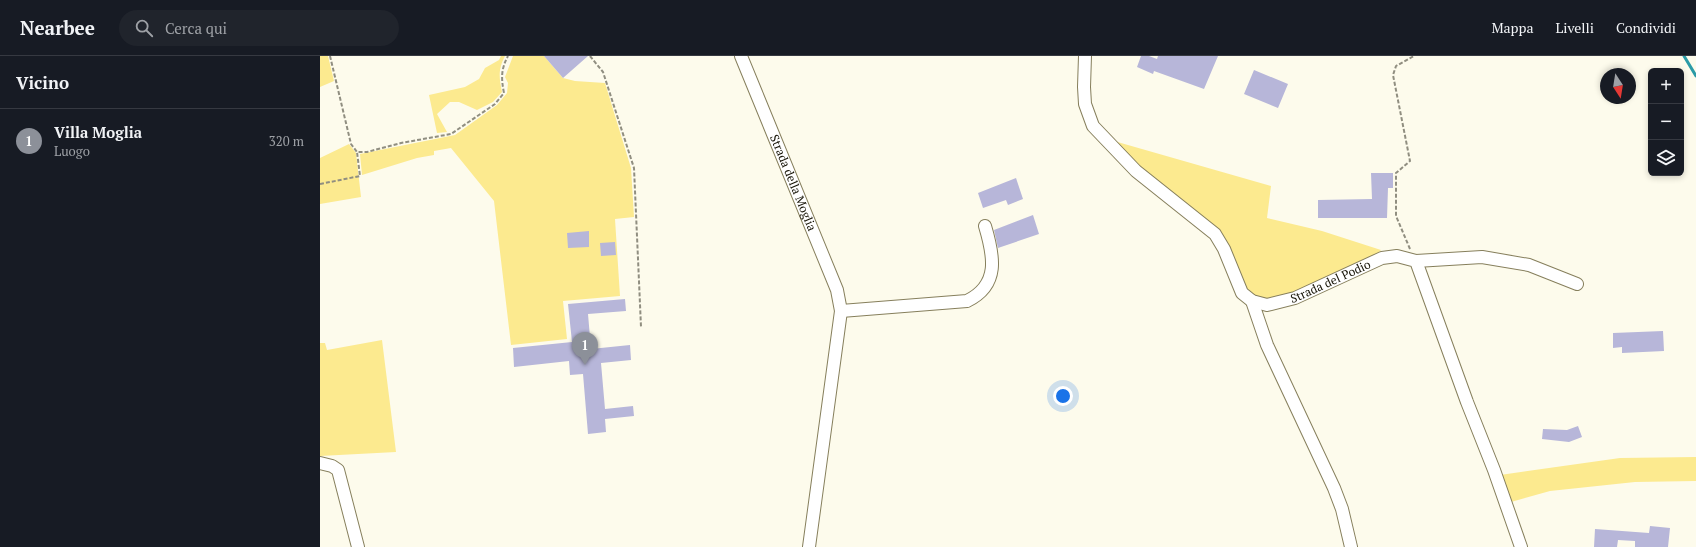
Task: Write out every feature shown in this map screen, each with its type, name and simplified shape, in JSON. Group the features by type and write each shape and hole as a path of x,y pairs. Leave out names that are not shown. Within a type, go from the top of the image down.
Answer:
{"street":[{"name":"Strada della Moglia","path":"741,56 837,290 841,311 809,547"},
{"path":"1085,56 1085,98 1093,126 1136,171 1215,234 1224,249 1242,293 1252,301 1267,345 1334,488 1342,509 1351,547"},
{"path":"841,311 967,301 979,296 987,286 994,261 985,226"},
{"name":"Strada del Podio","path":"1252,301 1267,305 1295,298 1382,258 1397,256 1416,261 1482,257 1528,265 1577,284"},
{"path":"1416,261 1521,547"},
{"path":"320,463 332,466 338,470 358,547"}],"path":[{"path":"320,184 360,176 357,152 351,144 330,56"},
{"path":"357,152 367,152 401,143 451,134 495,104 504,93 501,76 503,65 508,56"},
{"path":"590,56 603,72 634,168 641,327"},
{"path":"1414,56 1396,66 1393,75 1410,161 1396,173 1396,216 1416,261"}],"shaded area":[{"path":"320,56 328,56 334,81 320,87"},
{"path":"501,56 505,56 501,65 500,74 502,92 493,102 477,110 459,102 450,102 437,114 447,132 437,133 429,95 465,87 479,79 485,68 499,60"},
{"path":"513,56 544,56 563,78 575,81 605,83 631,168 634,217 615,219 620,296 563,301 567,339 511,345 494,201 451,148 434,151 434,155 417,158 362,175 360,154 455,135 497,105 507,93 508,83 505,77"},
{"path":"1114,141 1271,186 1267,218 1322,231 1381,250 1375,256 1278,300 1258,301 1249,295 1231,254 1137,169"},
{"path":"349,144 356,153 361,197 320,204 320,158"},
{"path":"382,340 396,452 320,456 320,343 325,343 327,350"},
{"path":"1696,457 1696,481 1635,482 1550,491 1511,502 1500,475 1620,458"}],"building":[{"path":"544,56 588,56 563,78"},
{"path":"1141,56 1149,56 1157,59 1158,56 1218,56 1204,89 1154,71 1153,74 1137,67"},
{"path":"1254,70 1288,84 1278,108 1244,94"},
{"path":"1371,173 1393,173 1393,188 1388,188 1387,218 1318,218 1318,200 1372,199"},
{"path":"1016,178 1023,199 1008,205 1006,200 983,208 978,193"},
{"path":"1033,215 1039,234 998,248 994,230"},
{"path":"589,231 589,247 568,248 567,233"},
{"path":"615,242 616,255 601,256 600,243"},
{"path":"625,299 626,311 588,314 591,349 630,345 631,360 601,363 605,409 633,406 634,416 605,419 606,432 588,434 583,374 570,375 569,361 514,367 513,348 572,342 568,304"},
{"path":"1663,331 1664,351 1622,353 1622,347 1613,348 1613,333"},
{"path":"1578,426 1582,437 1569,442 1542,439 1543,429 1567,430"},
{"path":"1650,526 1670,528 1668,547 1635,547 1635,541 1618,540 1617,547 1594,547 1595,529 1649,533"}],"waterway":[{"path":"1684,56 1696,76"}],"place":[{"name":"Villa Moglia","path":"585,365"}]}
